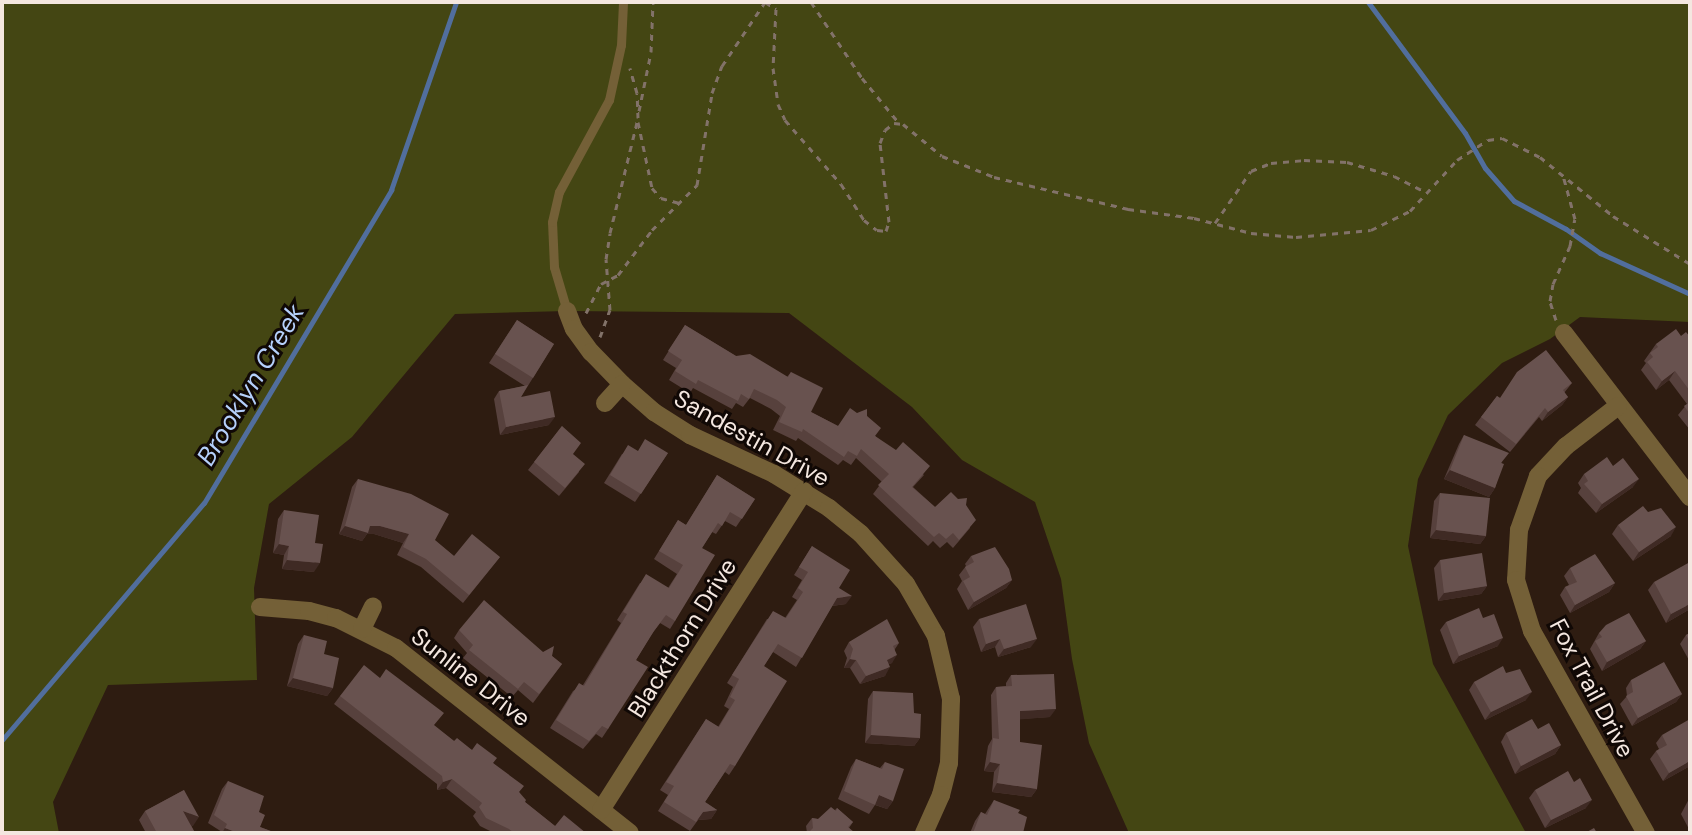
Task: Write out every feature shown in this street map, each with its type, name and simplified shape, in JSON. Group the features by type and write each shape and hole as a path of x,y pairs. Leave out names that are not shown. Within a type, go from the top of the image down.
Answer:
{"street":[{"name":"Sandestin Drive","path":"571,320 591,352 654,412 690,435 804,491 829,508 884,558 918,602 936,636 948,678 952,731 941,795 924,833"},
{"path":"1564,333 1690,497"},
{"path":"605,403 622,384"},
{"name":"Fox Trail Drive","path":"1618,406 1566,446 1538,476 1519,530 1516,580 1532,631 1646,833"},
{"name":"Blackthorn Drive","path":"601,810 804,491"},
{"path":"362,629 373,606"},
{"name":"Sunline Drive","path":"260,607 309,611 362,629 396,648 630,833"}],"lane":[{"path":"571,320 554,267 552,222 559,192 609,100 621,45 623,2"}],"path":[{"path":"591,352 607,322 611,294 608,280 610,233 651,52 653,2"},
{"path":"571,320 601,284 618,275 652,230 697,185 712,93 722,66 765,2 776,9 773,68 778,104 785,120 841,184 864,220 877,230 886,231 889,222 880,143 885,130 897,123"},
{"path":"811,2 862,78 897,123 942,156 994,177 1089,201 1215,223 1251,233 1296,237 1371,230 1410,211 1457,160 1488,140 1502,138 1517,143 1613,216 1690,264"},
{"path":"621,45 637,93 638,118 652,188 661,198 680,203"},
{"path":"1215,223 1251,171 1271,163 1304,160 1347,162 1394,176 1426,192"},
{"path":"1563,175 1572,204 1574,234 1553,284 1550,301 1554,317 1564,333"}],"shaded area":[{"path":"2,2 1690,2 1690,322 1580,317 1550,339 1502,363 1448,415 1418,479 1408,546 1433,664 1526,833 1129,833 1089,743 1072,659 1061,579 1035,502 962,460 912,407 789,313 567,311 455,314 352,437 269,504 254,588 257,680 108,685 53,802 59,833 2,833"}],"building":[{"path":"517,320 554,344 533,378 495,354"},
{"path":"685,325 736,356 750,354 788,377 791,372 823,388 811,412 838,426 850,408 857,413 867,409 867,416 881,428 875,436 896,450 903,442 930,466 912,487 935,507 951,492 958,499 967,498 966,505 976,520 959,540 953,533 946,539 939,533 934,537 878,485 889,474 861,449 857,456 848,451 844,457 803,429 802,432 779,422 786,407 754,389 749,399 741,394 738,401 698,380 696,384 675,371 682,360 668,351"},
{"path":"1676,329 1681,336 1686,332 1690,337 1690,391 1675,371 1662,381 1647,362 1653,357 1650,353 1658,347 1656,344"},
{"path":"1546,350 1572,383 1563,390 1568,397 1548,412 1545,408 1516,444 1481,417 1497,396 1500,398 1517,372"},
{"path":"528,385 521,397 550,391 555,417 506,427 499,391"},
{"path":"562,426 581,443 573,454 585,464 565,488 534,462"},
{"path":"1464,435 1509,453 1501,463 1504,464 1495,488 1450,470"},
{"path":"645,439 668,453 641,494 610,475 628,445 638,451"},
{"path":"1607,457 1613,466 1623,458 1639,479 1602,504 1584,484 1588,481 1584,474"},
{"path":"717,475 755,499 742,519 730,512 722,526 718,523 702,548 715,555 675,621 666,615 636,660 648,667 608,729 602,726 589,741 556,720 579,683 584,686 627,614 623,612 646,574 669,588 683,565 659,551 678,520 686,525"},
{"path":"358,479 411,494 449,514 435,540 454,556 472,534 500,557 469,595 426,559 403,547 409,534 380,526 370,526 368,533 345,526"},
{"path":"1440,493 1490,498 1486,536 1436,530"},
{"path":"1643,506 1648,512 1661,508 1676,527 1639,552 1618,525"},
{"path":"284,510 319,515 315,543 323,544 320,563 287,560 289,546 279,544"},
{"path":"812,546 850,570 839,588 852,596 837,598 802,658 778,644 764,666 787,681 735,766 730,764 705,802 717,810 703,812 696,822 664,802 674,786 666,782 706,719 719,727 735,700 730,697 739,679 732,675 773,611 786,618 803,592 798,588 808,572 799,567"},
{"path":"995,547 1012,580 974,602 963,581 970,577 965,567 974,562 971,556"},
{"path":"1482,553 1487,586 1444,593 1440,560"},
{"path":"1595,554 1615,583 1575,605 1565,587 1577,582 1570,568"},
{"path":"1690,562 1690,604 1671,614 1654,582"},
{"path":"484,600 543,652 554,646 552,656 562,664 539,694 524,682 518,689 469,650 473,645 459,630"},
{"path":"1026,604 1037,639 1004,649 1000,639 986,644 979,619"},
{"path":"1479,608 1483,618 1494,614 1503,638 1459,656 1446,622"},
{"path":"1629,613 1646,641 1607,662 1595,641 1602,637 1599,633 1606,625"},
{"path":"887,619 899,643 893,646 897,655 887,660 890,667 866,676 856,660 850,659 853,649 849,642"},
{"path":"304,635 327,641 324,654 339,658 333,688 293,678"},
{"path":"1664,662 1682,694 1638,718 1626,696 1633,692 1631,680"},
{"path":"364,665 380,678 386,669 444,713 434,725 454,741 457,738 472,750 477,743 497,758 493,763 524,786 519,792 525,802 555,826 564,815 586,833 514,833 486,818 479,807 482,803 452,779 443,782 442,776 340,696"},
{"path":"1503,666 1506,673 1520,669 1532,692 1491,712 1474,682"},
{"path":"1054,674 1056,709 1020,711 1020,742 1042,745 1037,789 997,783 1000,764 990,762 993,738 999,739 996,687 1012,686 1011,675"},
{"path":"873,691 913,693 914,713 921,714 920,738 871,735"},
{"path":"1532,719 1538,729 1549,723 1561,745 1521,766 1506,733"},
{"path":"1690,719 1690,761 1669,773 1656,751 1667,745 1662,735"},
{"path":"856,759 882,769 885,762 904,769 893,801 879,795 875,805 844,791"},
{"path":"1568,771 1574,782 1580,778 1592,800 1551,820 1535,790"},
{"path":"228,781 264,796 259,812 265,815 260,827 276,833 238,833 225,828 227,824 214,815"},
{"path":"184,790 199,817 183,811 195,833 157,833 145,811"},
{"path":"994,800 1020,810 1018,813 1027,817 1023,833 973,833 981,812 987,815"},
{"path":"831,807 836,811 837,808 853,822 848,827 855,833 808,833 813,828 812,818 818,819"}],"waterway":[{"name":"Brooklyn Creek","path":"2,740 204,503 391,190 456,2"},
{"path":"1368,2 1465,133 1485,168 1514,201 1566,229 1600,253 1690,294"}]}
